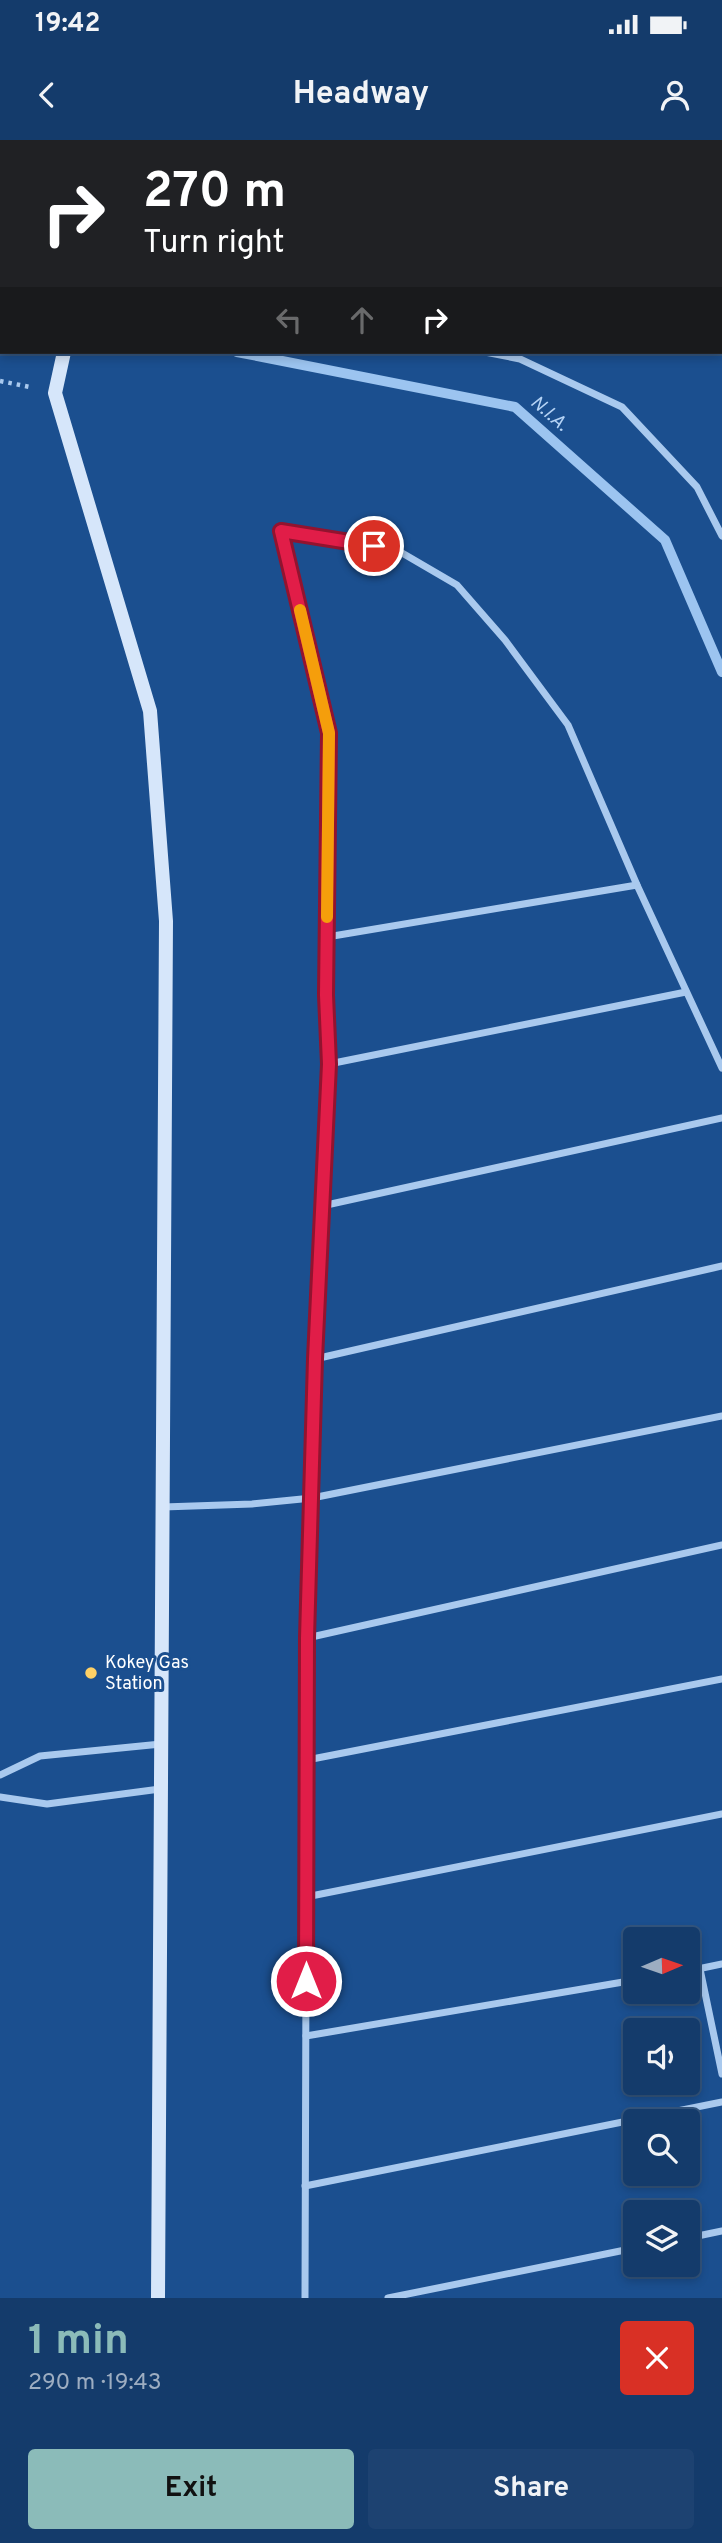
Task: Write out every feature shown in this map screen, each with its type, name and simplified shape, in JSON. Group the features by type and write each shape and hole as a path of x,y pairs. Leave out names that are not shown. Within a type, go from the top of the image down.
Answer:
{"street":[{"path":"64,354 55,393 150,711 166,920 158,2298"},
{"path":"495,354 520,359 622,407 697,487 722,536"},
{"path":"304,2298 307,1638 315,1359 329,1064 326,995 329,733 281,531 397,550 457,585 505,640 568,725 637,886 722,1068"},
{"path":"327,937 637,886"},
{"path":"329,1064 686,992"},
{"path":"322,1206 722,1118"},
{"path":"315,1359 722,1266"},
{"path":"163,1507 251,1504 312,1498 722,1416"},
{"path":"307,1638 722,1545"},
{"path":"307,1760 722,1679"},
{"path":"0,1775 40,1756 161,1744"},
{"path":"0,1797 47,1804 160,1789"},
{"path":"306,1898 722,1814"},
{"path":"722,1964 700,1969 722,2074"},
{"path":"306,2036 623,1982"},
{"path":"305,2186 722,2102"},
{"path":"700,2236 722,2231"},
{"path":"387,2298 623,2250"}],"waterway":[{"name":"N.I.A.","path":"247,354 515,407 665,540 722,672"}],"slow traffic":[{"path":"300,610 329,733 327,917"}],"place":[{"name":"Kokey Gas Station","path":"91,1673"}],"route":[{"path":"306,1981 307,1638 315,1359 329,1064 326,995 329,733 281,531 374,546"}]}
